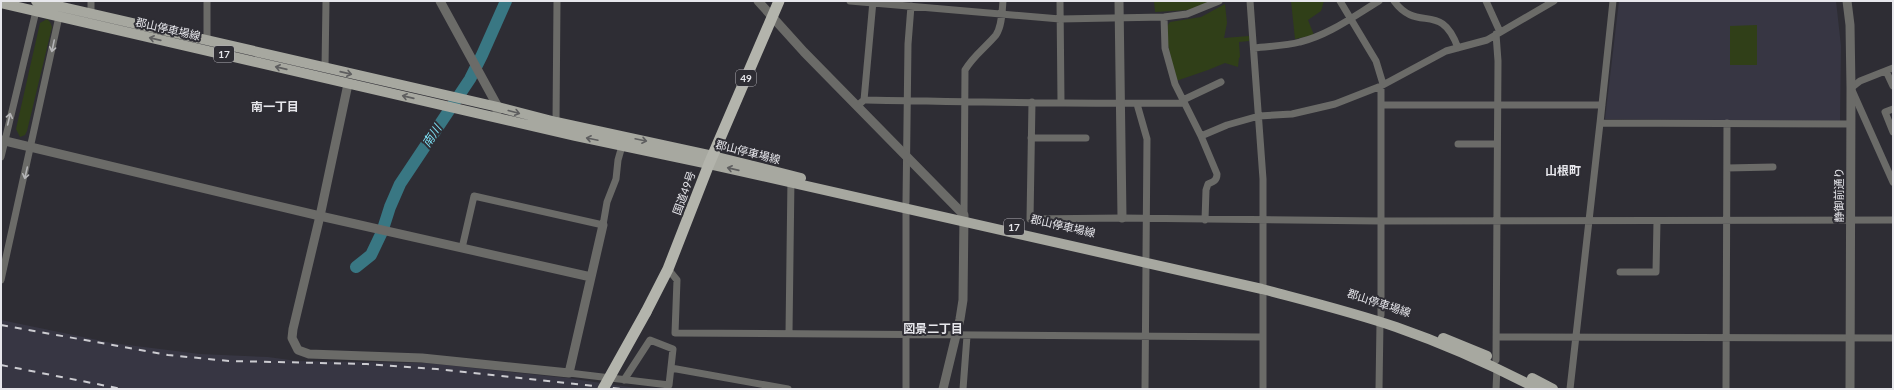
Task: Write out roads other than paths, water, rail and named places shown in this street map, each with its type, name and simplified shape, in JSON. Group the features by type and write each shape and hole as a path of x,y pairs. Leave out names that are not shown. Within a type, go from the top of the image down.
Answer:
{"highway":[{"name":"国道49号","path":"603,389 668,269 711,160 779,1"}],"main road":[{"name":"郡山停車場線","path":"1,3 37,5 348,84 446,106 461,104 497,112 622,146 711,160"},
{"name":"郡山停車場線","path":"60,12 91,15 207,40 452,97 461,104"},
{"name":"郡山停車場線","path":"497,112 556,122 790,179 1262,287 1380,318 1464,345 1538,389"},
{"name":"郡山停車場線","path":"1496,364 1553,389"}],"street":[{"path":"91,1 91,15"},
{"path":"207,1 207,40"},
{"path":"325,68 326,1"},
{"path":"440,1 497,112"},
{"path":"556,122 557,1"},
{"path":"758,1 773,18 860,103 906,156 964,218"},
{"path":"850,1 911,6 943,5 1002,14 1060,19 1164,17 1187,14 1219,1"},
{"path":"944,389 962,300 966,102 965,70 974,57 996,34 1002,14 1003,1"},
{"path":"1060,1 1061,102"},
{"path":"1119,1 1122,104 1122,218"},
{"path":"1250,1 1263,178 1263,389"},
{"path":"1340,1 1376,61 1382,85 1379,389"},
{"path":"1254,48 1299,42 1334,28 1379,1"},
{"path":"1394,1 1401,9 1412,16 1442,20 1450,29 1458,48"},
{"path":"1486,1 1498,33 1496,389"},
{"path":"1201,136 1227,125 1259,116 1292,114 1313,110 1382,85 1446,51 1487,40 1554,1"},
{"path":"1570,389 1613,1"},
{"name":"静御前通り","path":"1847,1 1850,25 1851,88 1850,389"},
{"path":"860,103 873,2"},
{"path":"1,157 3,141 37,5"},
{"path":"906,389 906,156 908,44 911,6"},
{"path":"1,280 60,12"},
{"path":"1164,17 1164,36 1167,57 1175,84 1201,136 1217,174 1214,182 1208,184 1206,190 1205,220"},
{"path":"1893,86 1890,69 1860,81 1851,88 1893,182"},
{"path":"860,103 907,101 1137,104 1183,101 1221,82"},
{"path":"348,84 320,216 293,329 292,338 298,350 309,354 422,358 569,373 669,386 673,349 650,340 624,380"},
{"path":"1032,102 1030,219 1122,218 1380,221 1893,220"},
{"path":"1137,104 1147,139 1146,335 1144,389"},
{"path":"1382,105 1602,105"},
{"path":"1893,108 1885,112 1893,132"},
{"path":"1600,122 1851,124"},
{"path":"1726,389 1727,123"},
{"path":"1031,138 1086,138"},
{"path":"3,141 31,149 320,216 371,226 591,277"},
{"path":"1458,144 1497,144"},
{"path":"569,373 607,202 616,178 622,146"},
{"path":"1727,168 1773,167"},
{"path":"789,333 790,179"},
{"path":"462,248 474,196 603,225"},
{"path":"1620,272 1656,272 1657,221"},
{"path":"668,269 677,280 675,333 967,336 1146,335 1263,337"},
{"path":"963,389 967,336"},
{"path":"1497,337 1893,338"},
{"path":"671,368 788,389"}],"waterway":[{"name":"南川","path":"356,267 371,255 382,232 390,207 400,184 470,79 506,1"}],"railway":[{"path":"1,325 168,355 229,361 367,364 437,369 621,389"},
{"path":"1,365 122,389"}],"district":[{"name":"南一丁目","path":"275,107"},
{"name":"山根町","path":"1563,171"},
{"name":"図景二丁目","path":"933,329"}]}
